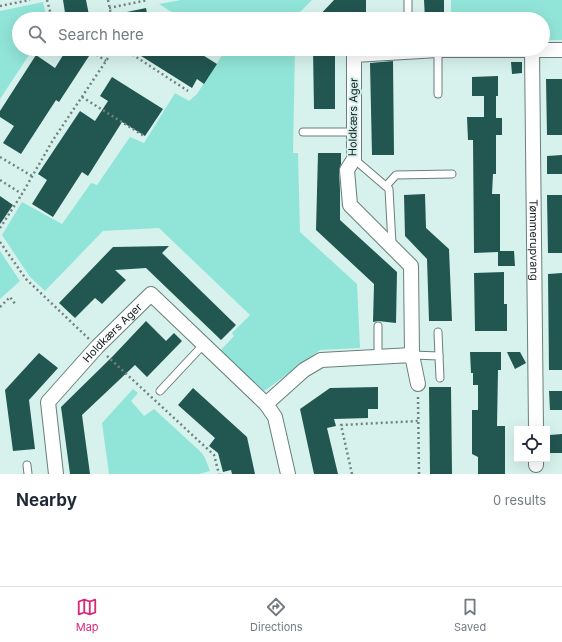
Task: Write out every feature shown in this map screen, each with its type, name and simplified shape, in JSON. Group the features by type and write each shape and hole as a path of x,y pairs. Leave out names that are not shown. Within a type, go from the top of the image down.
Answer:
{"street":[{"path":"550,50 562,50"},
{"name":"Holdkærs Ager","path":"354,56 354,159 347,170 350,205 411,266 412,355 418,384"},
{"name":"Tømmerupvang","path":"532,56 536,426"},
{"name":"Holdkærs Ager","path":"56,474 48,402 97,347 151,294 266,404 275,417 288,474"},
{"path":"266,404 304,370 322,360 412,355"}],"lane":[{"path":"408,0 408,12"},
{"path":"438,56 438,94"},
{"path":"303,132 354,132"},
{"path":"354,159 389,189 392,247"},
{"path":"386,186 396,175 452,174"},
{"path":"378,326 378,357"},
{"path":"438,332 440,378"},
{"path":"160,391 204,344"},
{"path":"412,355 439,356"},
{"path":"27,465 28,474"}],"path":[{"path":"0,6 30,0"},
{"path":"47,0 50,12"},
{"path":"108,0 110,12"},
{"path":"109,8 148,0"},
{"path":"98,56 106,61"},
{"path":"0,228 22,194 53,140 109,56"},
{"path":"135,56 188,91"},
{"path":"82,97 144,136"},
{"path":"0,157 32,176"},
{"path":"0,180 22,194"},
{"path":"0,242 26,279 214,455 219,474"},
{"path":"0,306 10,297 16,305"},
{"path":"418,384 419,474"},
{"path":"352,474 341,425 418,421"}],"green space":[{"path":"181,0 312,0 300,12 172,12 159,4"},
{"path":"451,0 562,0 562,40 550,40 550,12 451,12"},
{"path":"43,2 45,12 12,12 12,56 28,56 0,99 0,11"},
{"path":"221,56 295,56 293,153 298,153 300,232 357,284 360,348 320,350 263,392 258,389 220,351 234,336 232,333 250,315 159,228 103,231 45,291 30,277 2,235 22,202 62,224 91,183 97,185 130,137 144,143 175,93 189,101 197,94"},
{"path":"0,251 20,281 0,299"},
{"path":"133,389 138,393 131,401 144,416 154,409 202,453 210,471 199,474 109,474 102,423"}],"building":[{"path":"63,0 86,0 88,12 65,12"},
{"path":"334,0 366,0 366,12 323,12"},
{"path":"424,0 444,0 444,12 425,12"},
{"path":"146,8 147,12 127,12"},
{"path":"35,56 55,68 63,56 89,56 59,102 56,100 21,154 3,143 14,126 0,117 0,111"},
{"path":"141,56 204,56 217,64 204,84 197,79 192,88"},
{"path":"313,56 335,56 335,109 314,109"},
{"path":"393,61 394,155 372,155 370,63"},
{"path":"511,62 522,62 522,73 512,74"},
{"path":"498,76 496,118 502,118 502,135 496,135 496,174 493,174 492,194 500,194 500,251 514,251 515,266 498,266 498,252 474,253 473,140 468,140 467,117 484,117 484,96 472,96 472,77"},
{"path":"112,77 163,109 145,136 122,122 88,176 82,172 53,217 32,204 47,180 38,174 80,111 95,121 108,101 100,96"},
{"path":"546,79 562,79 562,135 547,135"},
{"path":"318,153 341,153 341,164 339,171 340,220 397,272 396,323 378,321 373,322 374,284 316,230"},
{"path":"562,155 562,174 547,174 547,156"},
{"path":"425,194 426,228 449,249 452,321 429,321 427,259 405,236 404,195"},
{"path":"547,195 562,195 562,253 548,253"},
{"path":"0,196 13,205 0,224"},
{"path":"169,246 162,253 236,325 221,340 146,268 115,270 126,280 102,304 95,298 75,318 59,303 113,247"},
{"path":"504,272 504,304 507,304 507,331 475,331 474,273"},
{"path":"562,273 562,370 549,370 548,274"},
{"path":"146,321 166,341 174,333 182,341 147,377 135,365 82,415 90,474 70,474 61,407"},
{"path":"470,352 501,352 501,370 498,370 497,426 505,426 505,474 478,474 478,457 472,454 472,410 478,410 478,385 473,385"},
{"path":"507,352 520,352 526,363 515,369"},
{"path":"39,353 58,368 29,400 35,449 13,451 5,390"},
{"path":"378,387 378,409 368,409 368,418 334,419 336,426 327,428 338,474 314,474 300,409 330,388"},
{"path":"429,387 451,387 452,474 430,474"},
{"path":"193,388 247,437 255,474 232,474 231,470 223,472 218,453 209,446 215,438 178,405"},
{"path":"549,391 562,391 562,410 550,410"},
{"path":"562,434 562,453 550,453 550,435"}]}
